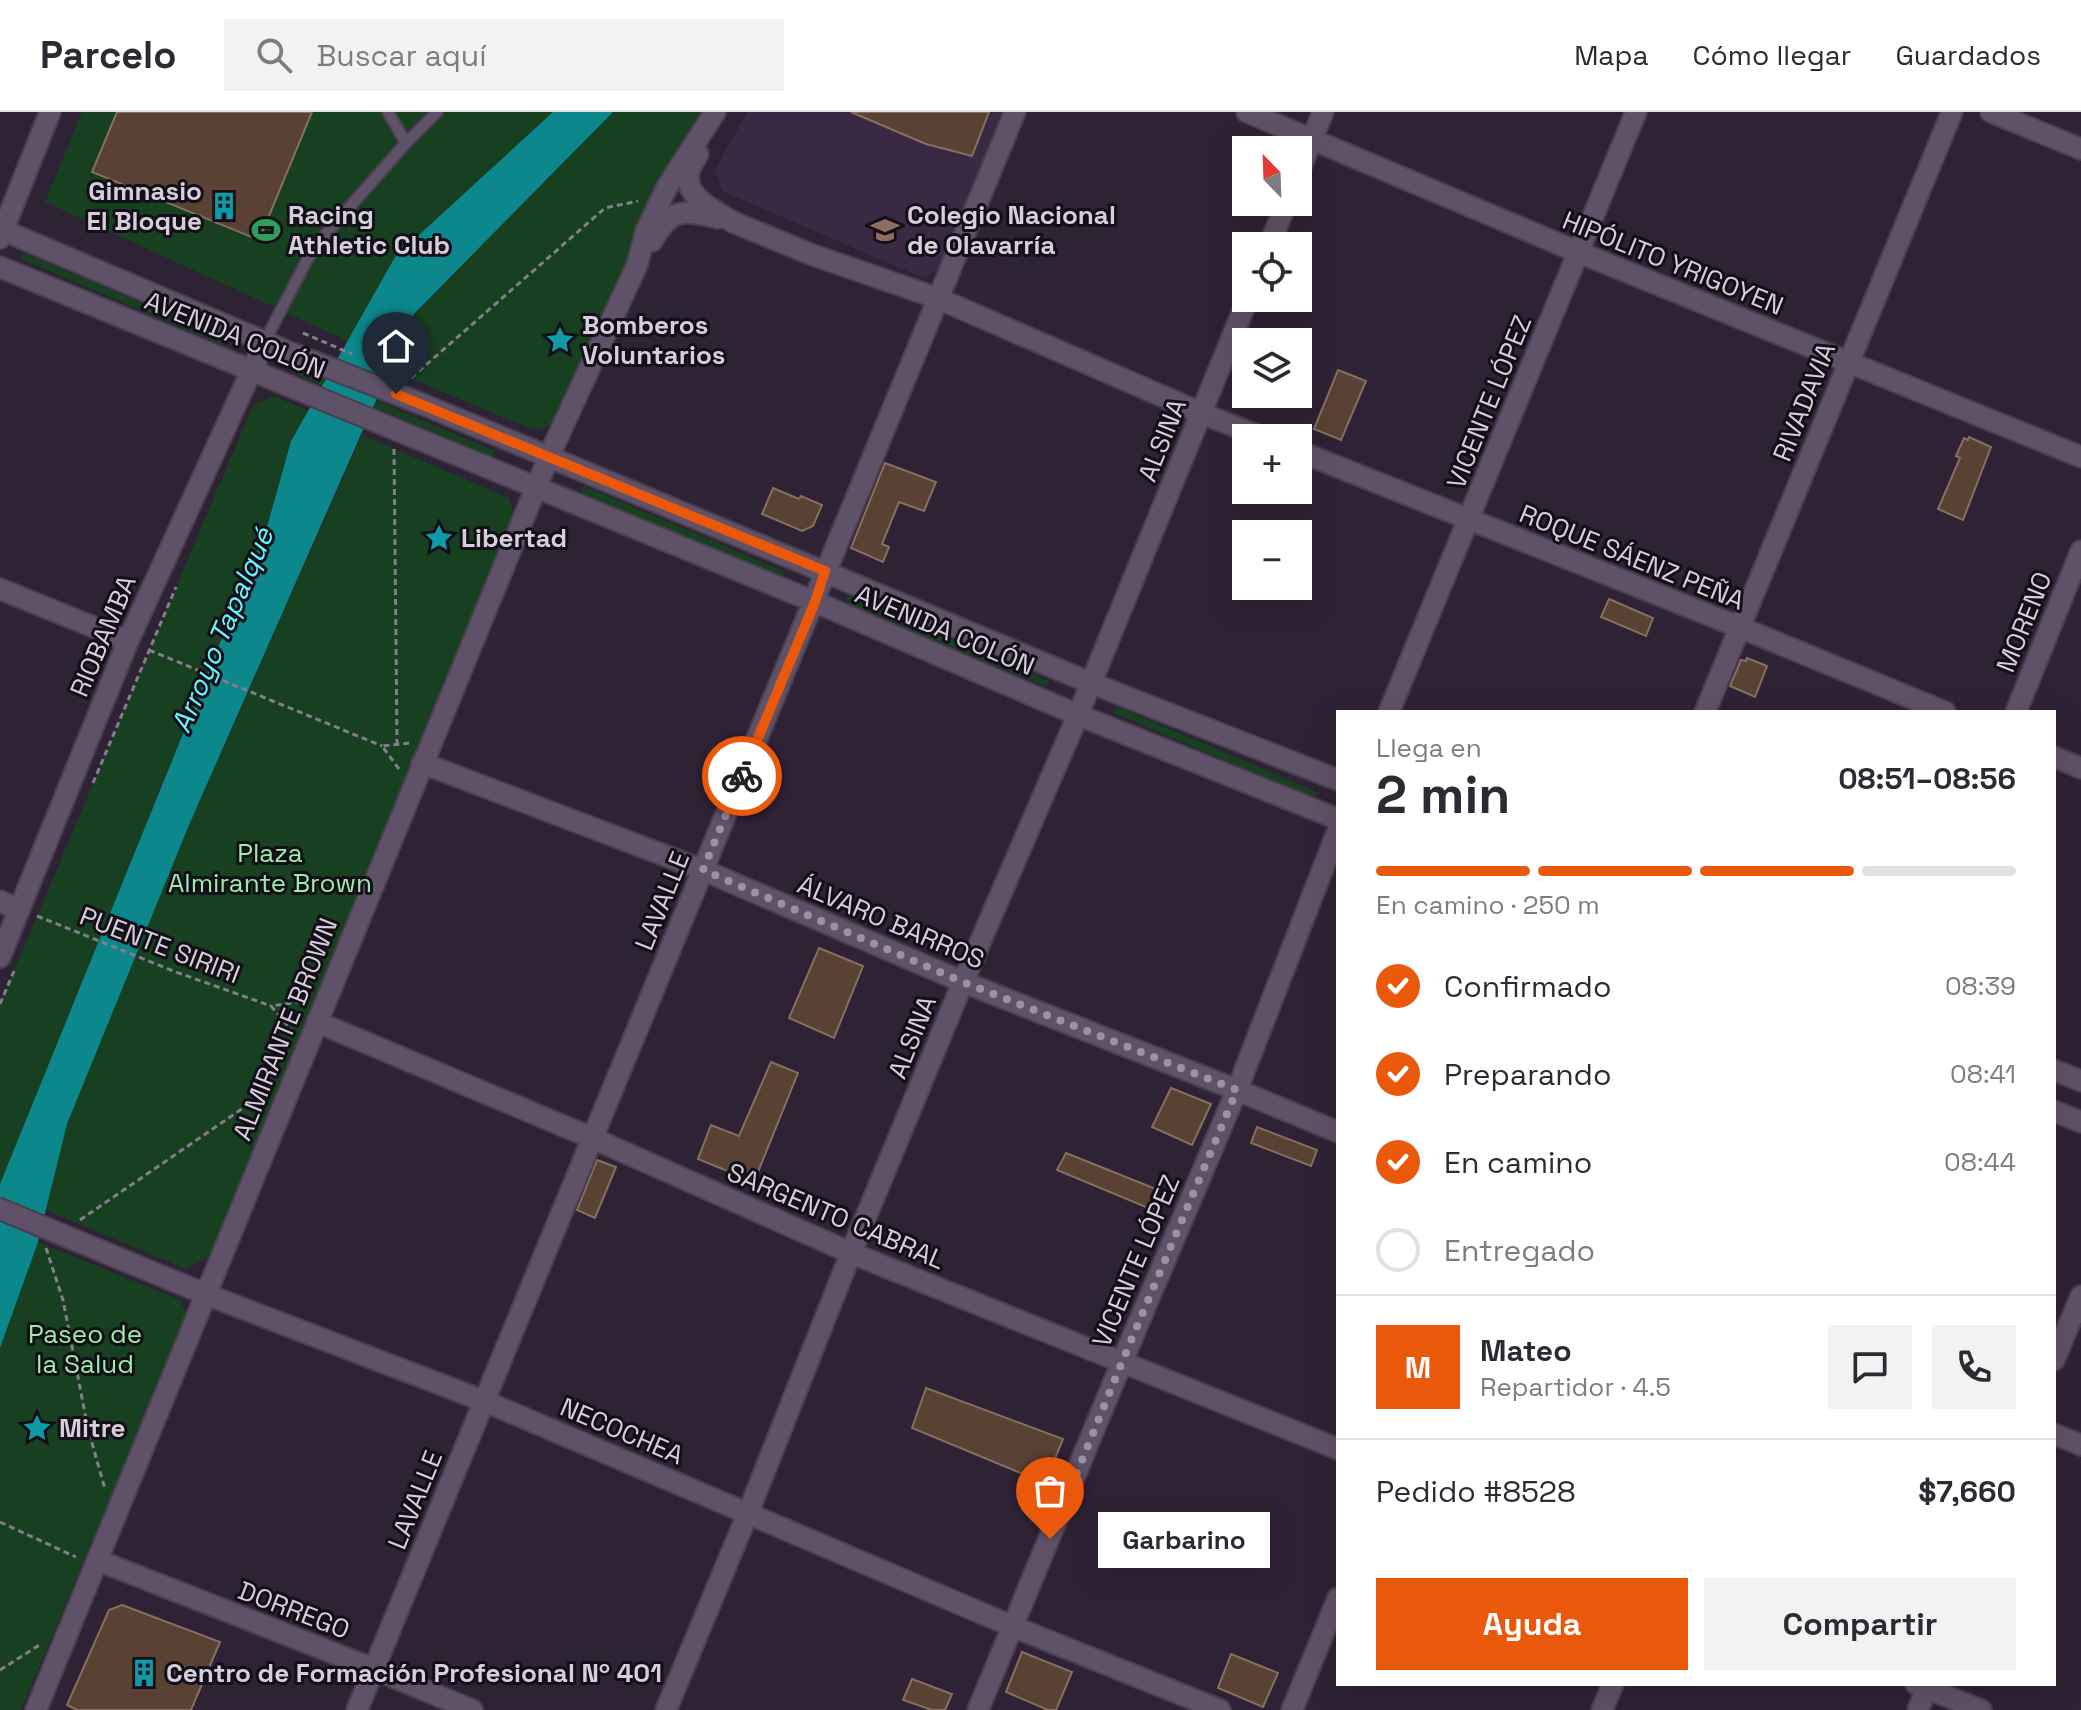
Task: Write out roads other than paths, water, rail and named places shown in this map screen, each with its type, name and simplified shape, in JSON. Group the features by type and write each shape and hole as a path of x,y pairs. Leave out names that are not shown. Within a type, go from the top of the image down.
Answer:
{"street":[{"path":"1,233 50,112"},
{"path":"715,112 705,142 689,172 689,186 706,205 733,222"},
{"name":"ALMIRANTE BROWN","path":"36,1710 90,1561 205,1294 535,488 637,265 646,231 667,187 715,112"},
{"name":"LAVALLE","path":"357,1710 1015,112"},
{"name":"HIPÓLITO YRIGOYEN","path":"1247,112 1305,136"},
{"path":"1312,139 1323,112"},
{"name":"VICENTE LÓPEZ","path":"1390,710 1636,112"},
{"name":"RIVADAVIA","path":"1706,710 1952,112"},
{"path":"1991,112 2081,149"},
{"name":"HIPÓLITO YRIGOYEN","path":"1312,139 1578,252 2081,457"},
{"path":"637,265 663,222 676,214 690,212 733,222 810,254 937,298 1232,425"},
{"name":"AVENIDA COLÓN","path":"1,233 549,456 1091,683 1336,779"},
{"name":"AVENIDA COLÓN","path":"0,267 815,602 1078,715 1336,818"},
{"name":"ALSINA","path":"666,1710 851,1253 1078,715 1242,312"},
{"name":"RIOBAMBA","path":"9,958 18,909 128,641 265,341"},
{"name":"ROQUE SÁENZ PEÑA","path":"1312,457 1940,710"},
{"name":"MORENO","path":"2017,710 2081,551"},
{"path":"0,589 128,641"},
{"path":"2056,758 2081,768"},
{"name":"ÁLVARO BARROS","path":"422,763 703,870 963,982 1336,1131"},
{"name":"VICENTE LÓPEZ","path":"978,1710 1237,1090 1336,835"},
{"name":"SARGENTO CABRAL","path":"317,1022 592,1138 851,1253 1336,1448"},
{"path":"2056,1071 2081,1081"},
{"path":"2056,1112 2081,1122"},
{"name":"NECOCHEA","path":"0,1209 45,1236 484,1401 1014,1627 1220,1710"},
{"path":"2056,1355 2081,1296"},
{"path":"2056,1435 2081,1445"},
{"name":"DORREGO","path":"90,1561 374,1669 472,1710"},
{"path":"1292,1710 1336,1603"},
{"path":"1602,1710 1612,1686"},
{"path":"1918,1710 1924,1686"},
{"path":"1926,1686 1981,1710"}],"lane":[{"path":"388,112 406,143"},
{"path":"265,341 307,260 325,235 437,112"}],"place":[{"name":"Gimnasio El Bloque","path":"224,206"},
{"name":"Racing Athletic Club","path":"266,230"},
{"name":"Colegio Nacional de Olavarría","path":"885,230"},
{"name":"Bomberos Voluntarios","path":"560,340"},
{"name":"Libertad","path":"439,538"},
{"name":"Mitre","path":"37,1428"},
{"name":"Garbarino","path":"1050,1539"},
{"name":"Centro de Formación Profesional Nº 401","path":"144,1673"}],"water label":[{"name":"Arroyo Tapalqué","path":"222,630"}],"park label":[{"name":"Plaza Almirante Brown","path":"270,868"},
{"name":"Paseo de la Salud","path":"85,1349"}]}
